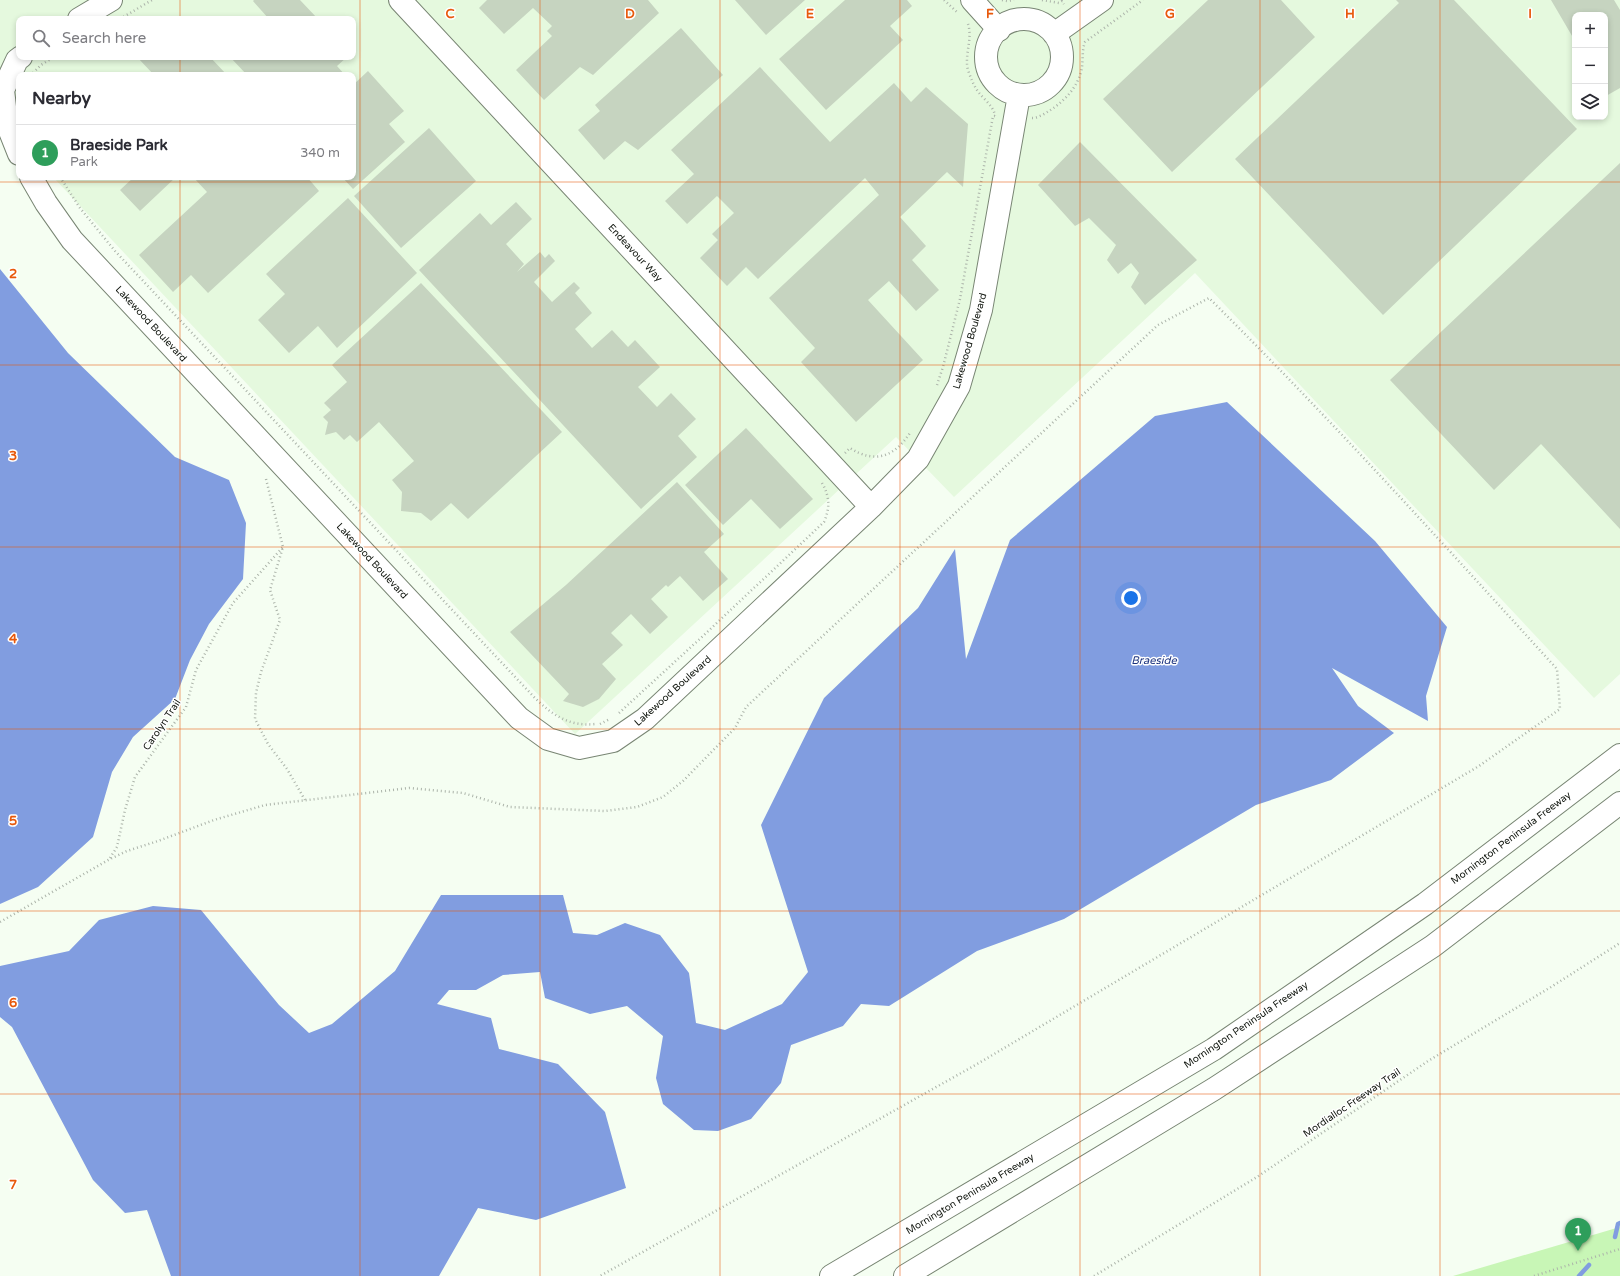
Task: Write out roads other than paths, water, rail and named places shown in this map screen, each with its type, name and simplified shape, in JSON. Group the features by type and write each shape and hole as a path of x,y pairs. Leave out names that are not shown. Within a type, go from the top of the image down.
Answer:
{"main road":[{"path":"84,16 111,0"},
{"name":"Endeavour Way","path":"400,0 871,507"},
{"path":"1054,34 1102,0"},
{"path":"967,12 999,30"},
{"path":"1025,20 1037,22 1048,28 1057,37 1062,50 1062,63 1052,84 1043,90 1031,94 1019,95 1000,86 992,76 987,65 989,44 995,33 999,30 1014,21 1025,20"},
{"path":"16,146 7,124 3,90 17,60"},
{"name":"Lakewood Boulevard","path":"33,180 46,203 72,240 519,718 548,739 579,748 613,741 645,719 871,507 918,459 959,386 981,310 1005,116 1019,95"},
{"name":"Mornington Peninsula Freeway","path":"831,1276 1214,1049 1425,904 1620,755"},
{"path":"905,1276 1214,1089 1434,946 1620,803"}],"water":[{"path":"0,269 68,353 175,457 229,480 246,523 243,579 209,624 190,660 175,699 133,737 112,772 93,837 38,887 0,904"},
{"name":"Braeside","path":"1227,402 1375,541 1447,627 1426,696 1428,721 1332,668 1358,706 1394,733 1331,780 1256,805 1064,919 977,951 889,1006 861,1004 843,1026 791,1045 781,1083 751,1119 718,1131 694,1130 663,1104 656,1078 663,1036 627,1006 590,1014 545,998 540,972 503,975 476,990 449,990 437,1004 491,1018 499,1049 558,1064 605,1112 626,1188 536,1220 478,1208 439,1276 171,1276 147,1210 125,1213 93,1180 12,1027 0,1017 0,966 69,951 99,920 153,906 201,910 279,1005 309,1033 332,1024 395,971 441,895 563,895 573,933 597,935 625,923 660,935 689,973 696,1023 725,1030 782,1004 808,972 761,825 824,698 918,608 955,549 966,659 1010,540 1155,416"}],"waterway":[{"path":"1615,1237 1618,1224 1620,1223"},
{"path":"1579,1276 1589,1265"}],"place":[{"name":"Braeside Park","path":"1578,1251"}]}
